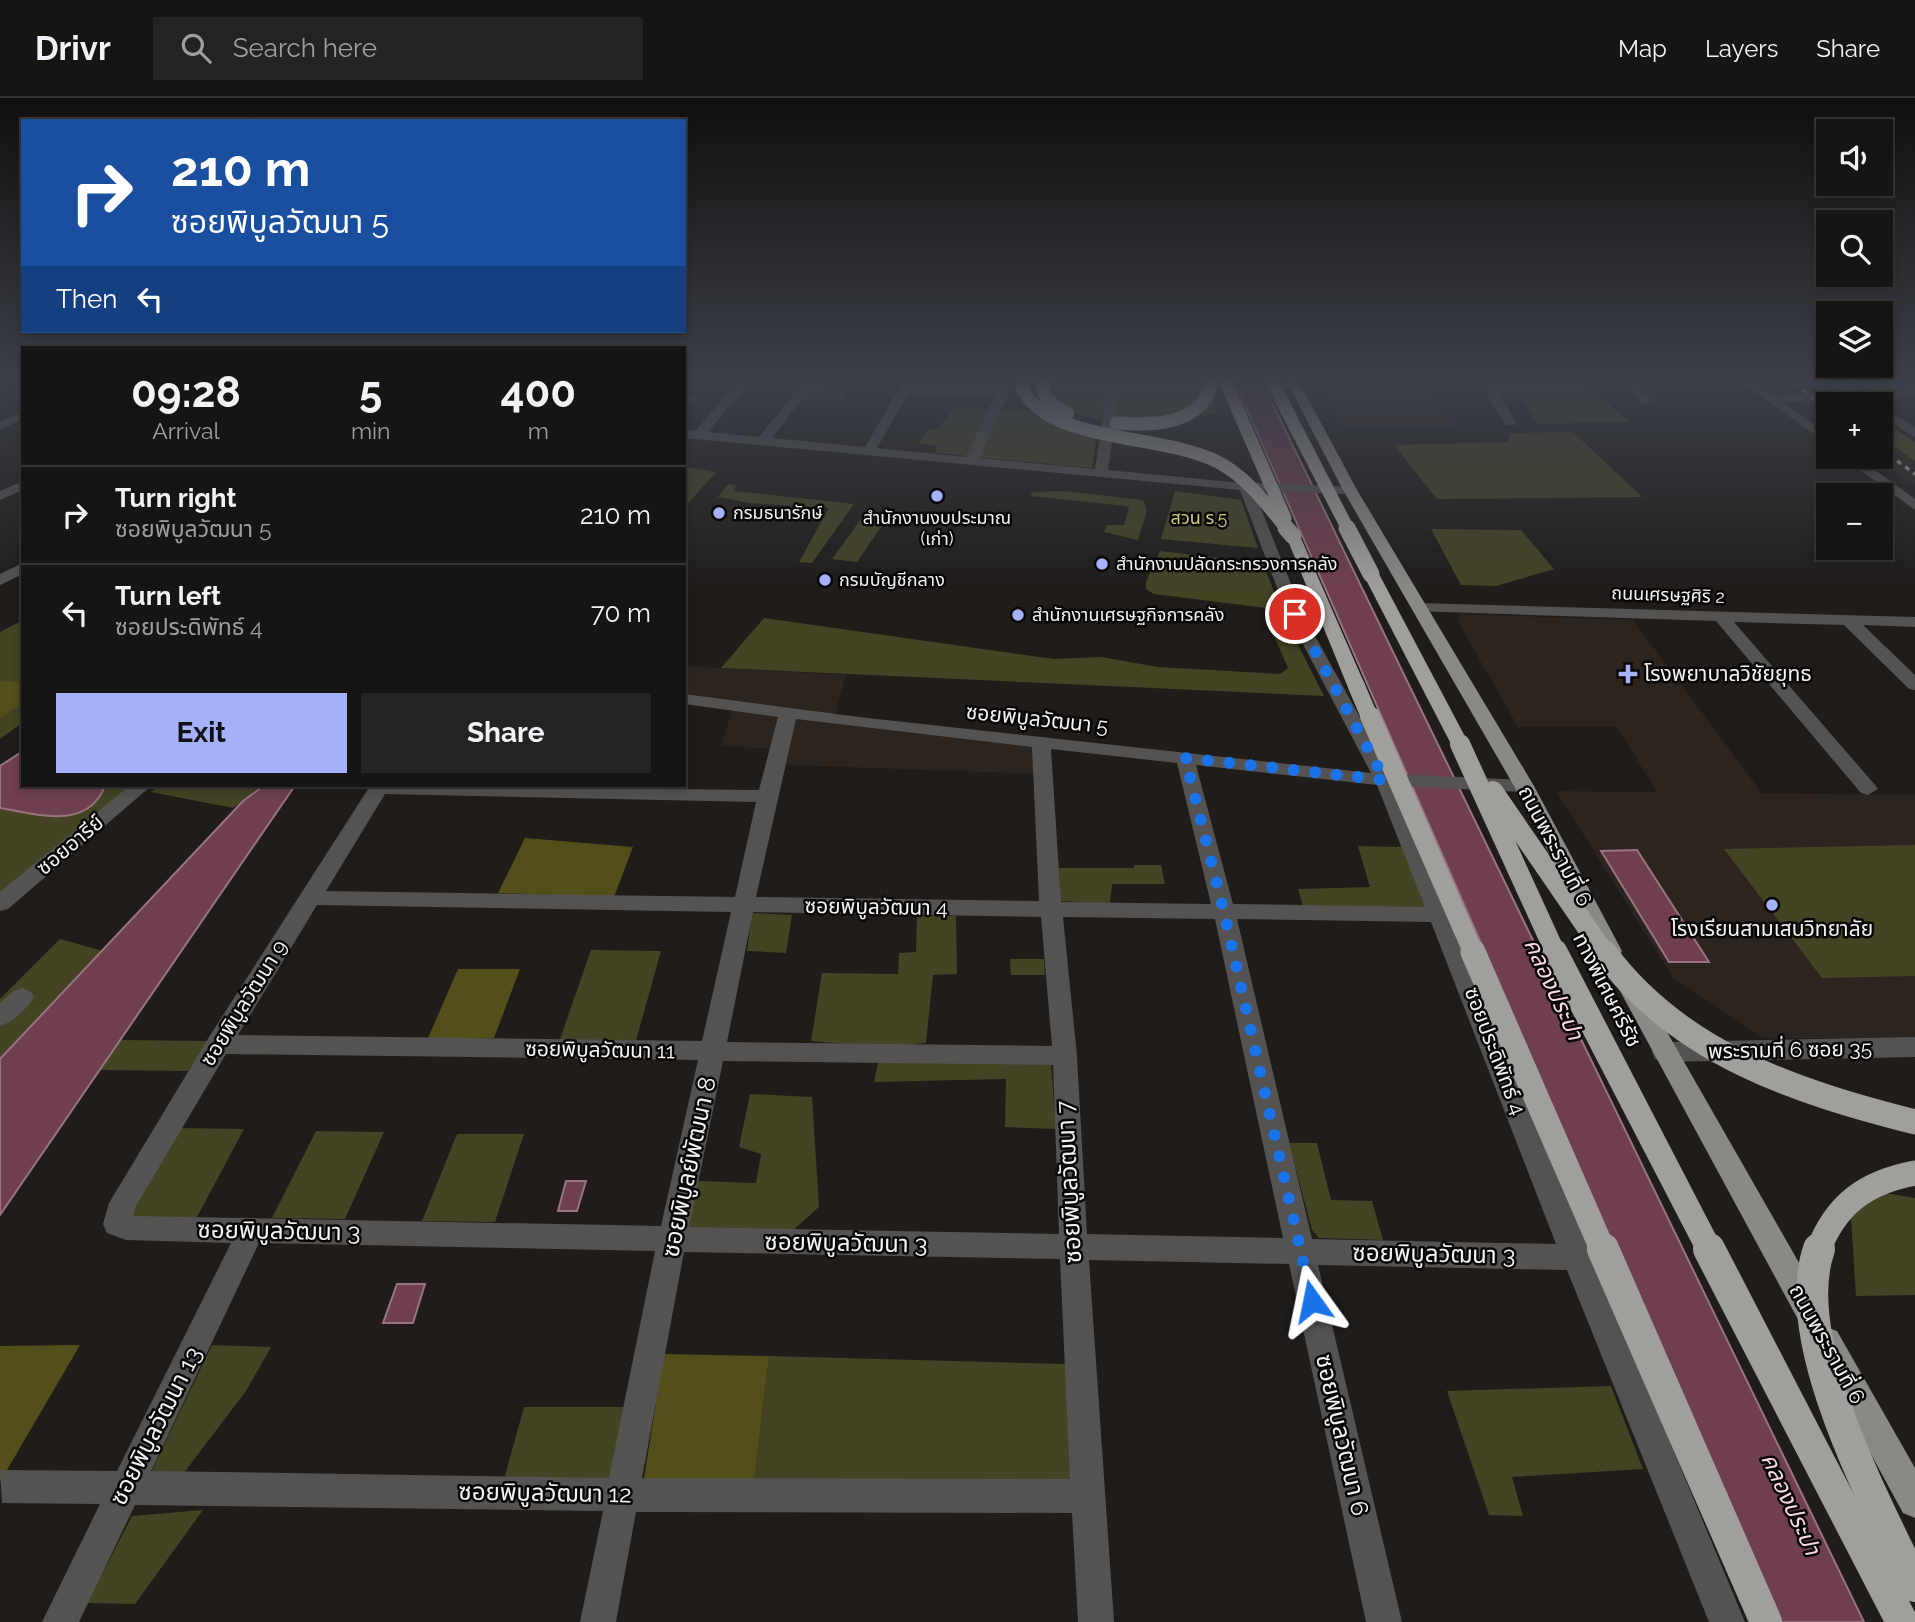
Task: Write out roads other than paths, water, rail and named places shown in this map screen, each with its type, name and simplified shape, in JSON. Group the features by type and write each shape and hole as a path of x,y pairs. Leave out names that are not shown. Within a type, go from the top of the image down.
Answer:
{"highway":[{"path":"1184,449 1222,464 1243,480 1293,536"},
{"path":"1255,449 1766,1622"},
{"name":"ทางพิเศษศรีรัช","path":"1307,449 1460,744 1546,934 1902,1622"},
{"path":"1460,744 1606,955 1635,990 1679,1028 1741,1065 1777,1081 1848,1105 1915,1122"},
{"path":"1915,1173 1883,1180 1852,1199 1835,1218 1821,1244 1813,1271 1813,1308 1819,1352 1839,1411 1915,1586"}],"main road":[{"name":"ถนนพระรามที่ 6","path":"1328,449 1524,786 1664,1052 1915,1501"}],"street":[{"path":"849,449 1246,487 1350,490"},
{"path":"971,461 977,449"},
{"path":"1101,473 1104,449"},
{"path":"1865,469 1915,506"},
{"path":"1882,469 1915,493"},
{"path":"0,496 21,487"},
{"name":"ซอยประดิพัทธ์ 4","path":"1246,487 1295,614 1385,780 1442,915 1576,1257 1727,1622"},
{"path":"0,580 21,569"},
{"name":"ถนนเศรษฐศิริ 2","path":"1420,608 1915,622"},
{"path":"1720,616 1868,789"},
{"path":"1848,620 1915,685"},
{"name":"ซอยพิบูลวัฒนา 5","path":"686,699 1385,780 1524,786"},
{"name":"ซอยพิบูลย์พัฒนา 8","path":"598,1622 673,1239 767,796 788,713"},
{"name":"ซอยพิบูลวัฒนา 7","path":"1041,742 1051,910 1065,1056 1072,1247 1096,1622"},
{"name":"ซอยพิบูลวัฒนา 6","path":"1185,758 1224,912 1384,1622"},
{"name":"ซอยอารีย์","path":"0,904 140,787"},
{"path":"380,787 767,796"},
{"name":"ซอยพิบูลวัฒนา 9","path":"117,1224 123,1203 218,1044 380,787"},
{"name":"ซอยพิบูลวัฒนา 4","path":"310,898 1442,915"},
{"path":"0,1017 22,997"},
{"name":"ซอยพิบูลวัฒนา 11","path":"218,1044 1065,1056"},
{"name":"พระรามที่ 6 ซอย 35","path":"1664,1052 1915,1047"},
{"name":"ซอยพิบูลวัฒนา 3","path":"117,1224 126,1228 1576,1257"},
{"name":"ซอยพิบูลวัฒนา 13","path":"60,1622 252,1229"},
{"name":"ซอยพิบูลวัฒนา 12","path":"2,1486 622,1494 1088,1496"}],"water":[{"name":"คลองประปา","path":"1264,449 1295,449 1864,1622 1779,1622"},
{"path":"21,752 21,787 104,787 97,800 74,814 45,816 0,808 0,766"},
{"path":"262,787 294,787 0,1215 0,1059 243,801"},
{"path":"1637,850 1709,962 1669,962 1601,851"},
{"path":"566,1181 586,1181 577,1211 558,1211"},
{"path":"397,1284 425,1284 413,1323 383,1323"}],"railway":[{"path":"1893,458 1915,474"}],"place":[{"name":"สำนักงานงบประมาณ (เก่า)","path":"937,496"},
{"name":"กรมธนารักษ์","path":"719,513"},
{"name":"สำนักงานปลัดกระทรวงการคลัง","path":"1102,564"},
{"name":"กรมบัญชีกลาง","path":"825,580"},
{"name":"สำนักงานเศรษฐกิจการคลัง","path":"1018,615"},
{"name":"โรงพยาบาลวิชัยยุทธ","path":"1628,674"},
{"name":"โรงเรียนสามเสนวิทยาลัย","path":"1772,905"}],"park label":[{"name":"สวน ร.5","path":"1199,518"}]}
